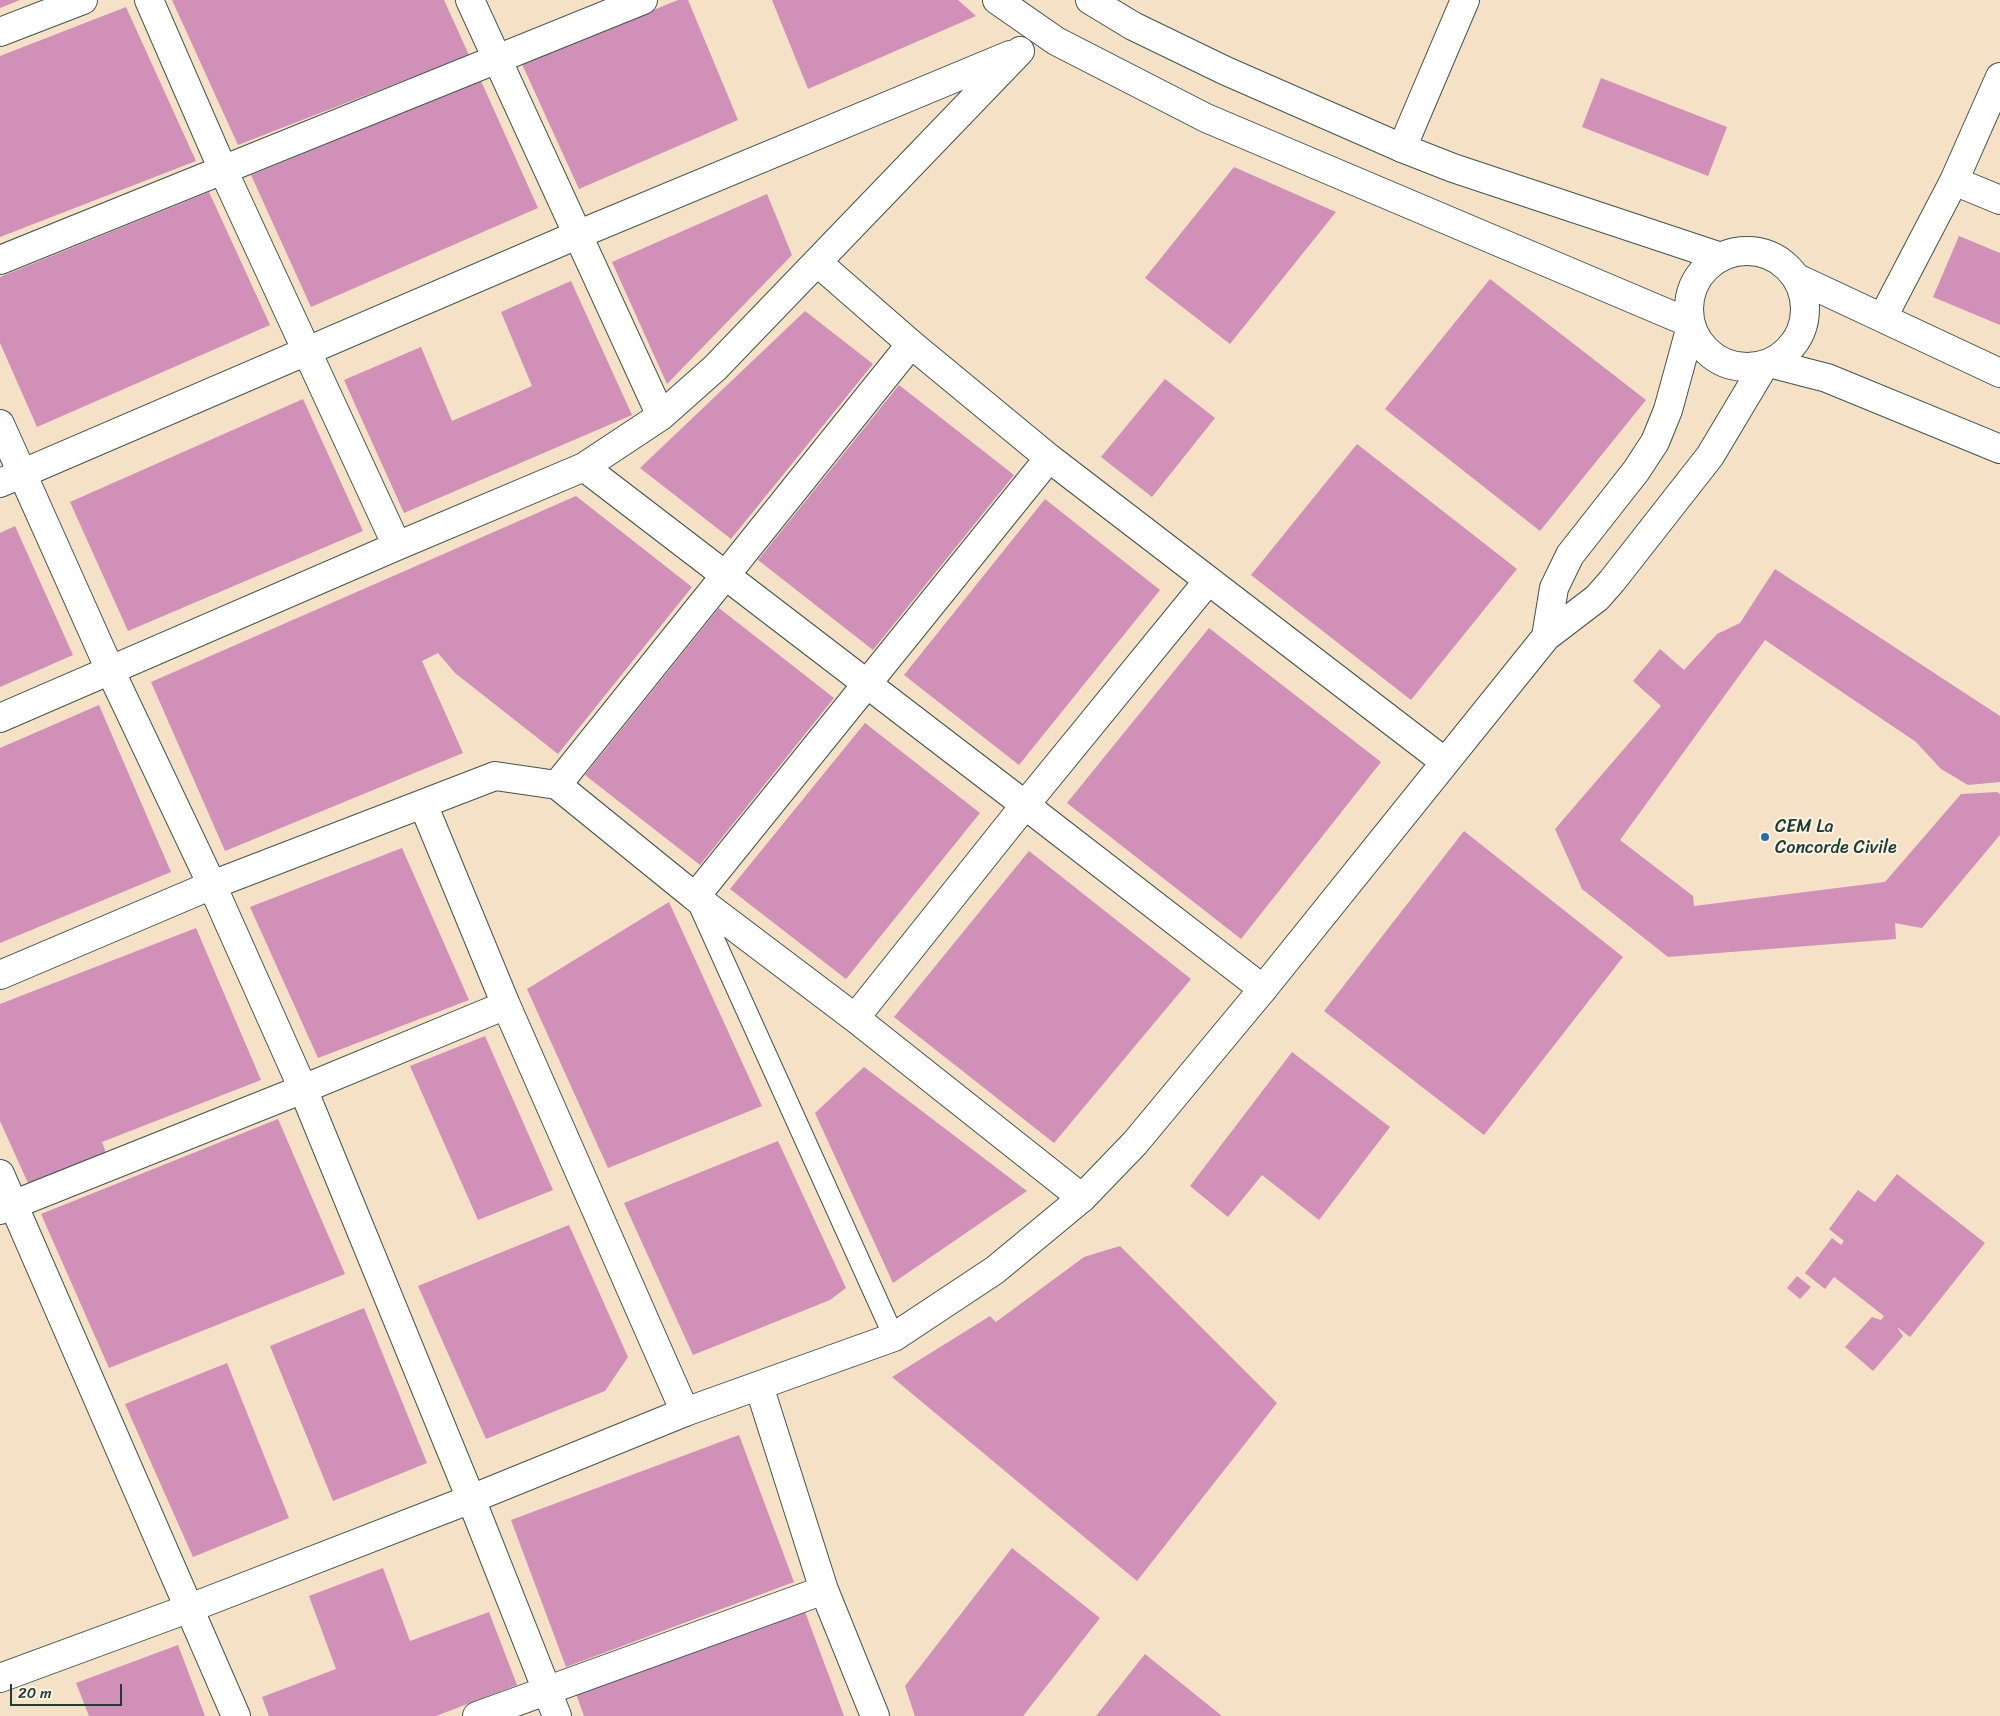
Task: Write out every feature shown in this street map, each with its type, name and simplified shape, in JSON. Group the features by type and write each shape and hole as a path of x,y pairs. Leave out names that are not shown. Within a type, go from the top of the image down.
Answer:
{"street":[{"path":"0,32 83,0"},
{"path":"149,0 222,170 397,546"},
{"path":"470,0 495,59 660,416"},
{"path":"0,260 643,0"},
{"path":"997,0 1056,41 1206,118 1691,325"},
{"path":"1090,0 1133,26 1226,71 1402,148 1454,168 1721,257"},
{"path":"1402,148 1465,0"},
{"path":"11,478 577,235 1020,51 1056,41"},
{"path":"0,718 584,467 660,416 715,368 1020,51"},
{"path":"1884,317 1954,181 2000,77"},
{"path":"1954,181 2000,200"},
{"path":"1754,251 1771,255 1785,265 1797,278 1804,293 1806,310 1803,327 1796,342 1784,354 1767,363 1747,367 1729,364 1712,356 1699,343 1691,325 1689,307 1691,292 1698,278 1708,266 1721,257 1737,252 1754,251"},
{"path":"817,262 911,344 1049,458 1445,762"},
{"path":"1797,278 1884,317 2000,374"},
{"path":"1546,637 1554,588 1570,555 1636,471 1655,442 1668,410 1691,325"},
{"path":"556,786 911,344"},
{"path":"1767,363 1827,378 2000,448"},
{"path":"0,1678 190,1608 471,1499 685,1412 894,1337 995,1270 1082,1198 1135,1143 1263,989 1546,637 1597,598 1612,581 1710,456 1767,363"},
{"path":"0,424 11,478 110,670 212,885 303,1089 471,1499 557,1716"},
{"path":"695,897 1049,458"},
{"path":"584,467 1263,989"},
{"path":"855,1018 1025,805 1208,581"},
{"path":"0,975 212,885 495,776 556,786 695,897 855,1018 1082,1198"},
{"path":"423,804 506,1005 685,1412"},
{"path":"7,1207 303,1089 506,1005"},
{"path":"0,1174 7,1207 190,1608 236,1716"},
{"path":"759,1386 824,1590 875,1716"},
{"path":"476,1716 824,1590"}],"lane":[{"path":"695,897 894,1337"}],"building":[{"path":"0,0 20,0 0,8"},
{"path":"172,0 444,0 469,55 238,145"},
{"path":"678,0 688,0 738,120 579,189 522,64"},
{"path":"772,0 958,0 976,16 808,89"},
{"path":"126,7 196,161 0,237 0,56"},
{"path":"1601,78 1727,127 1708,176 1582,127"},
{"path":"481,81 538,208 311,307 251,175"},
{"path":"1234,167 1336,212 1230,344 1145,278"},
{"path":"209,192 270,325 37,427 0,343 0,277"},
{"path":"767,194 792,255 667,384 612,262"},
{"path":"1959,236 2000,253 2000,325 1933,297"},
{"path":"1490,279 1646,400 1540,531 1385,409"},
{"path":"571,281 632,415 404,513 344,380 421,347 452,421 503,399 532,386 501,312"},
{"path":"805,311 873,364 731,539 640,468"},
{"path":"1165,379 1215,418 1152,497 1101,457"},
{"path":"899,385 1014,475 873,650 758,560"},
{"path":"303,399 363,531 128,631 70,502"},
{"path":"1357,444 1517,569 1411,700 1251,575"},
{"path":"576,496 692,587 558,754 455,673 438,653 422,661 463,753 225,851 151,682"},
{"path":"1045,499 1160,590 1019,765 904,675"},
{"path":"15,526 73,655 0,687 0,533"},
{"path":"1775,569 2000,716 2000,782 1968,785 1941,769 1916,742 1765,640 1620,840 1693,896 1694,906 1885,882 1961,794 1997,792 2000,794 2000,835 1922,928 1895,923 1896,939 1668,957 1582,889 1555,829 1661,706 1633,681 1660,649 1684,670 1717,634 1740,623"},
{"path":"719,608 834,698 700,865 585,775"},
{"path":"1209,628 1381,762 1241,939 1067,803"},
{"path":"99,705 171,872 0,943 0,748"},
{"path":"865,723 980,813 846,979 730,889"},
{"path":"1464,831 1623,957 1484,1135 1324,1011"},
{"path":"402,848 469,1000 318,1058 250,907"},
{"path":"1029,851 1191,979 1054,1143 894,1017"},
{"path":"669,902 762,1106 608,1168 527,989"},
{"path":"196,928 261,1080 102,1142 106,1153 28,1183 0,1121 0,1004"},
{"path":"485,1036 553,1190 478,1220 410,1066"},
{"path":"1292,1052 1390,1127 1319,1220 1262,1175 1228,1217 1190,1186"},
{"path":"864,1067 1027,1191 893,1283 815,1113"},
{"path":"278,1119 345,1274 109,1368 41,1214"},
{"path":"778,1141 846,1288 830,1300 693,1355 624,1203"},
{"path":"1897,1174 1985,1243 1910,1337 1897,1327 1903,1336 1873,1371 1845,1347 1872,1317 1881,1320 1884,1316 1834,1277 1825,1289 1805,1273 1832,1238 1841,1245 1844,1241 1829,1229 1858,1190 1875,1202"},
{"path":"569,1225 628,1357 605,1391 486,1439 418,1286"},
{"path":"1120,1246 1277,1403 1137,1581 892,1377 990,1316 996,1322 1084,1257"},
{"path":"1797,1276 1811,1287 1800,1299 1787,1288"},
{"path":"364,1308 427,1463 333,1501 270,1346"},
{"path":"227,1363 289,1518 193,1557 125,1404"},
{"path":"739,1435 794,1582 566,1667 511,1520"},
{"path":"1012,1548 1100,1618 1023,1716 915,1716 905,1686"},
{"path":"383,1568 410,1641 489,1612 517,1685 436,1716 269,1716 262,1697 336,1669 309,1596"},
{"path":"804,1609 844,1716 584,1716 576,1694"},
{"path":"178,1645 205,1716 89,1716 76,1683"},
{"path":"1145,1654 1222,1716 1096,1716"}],"place":[{"name":"CEM La Concorde Civile","path":"1765,837"}]}
